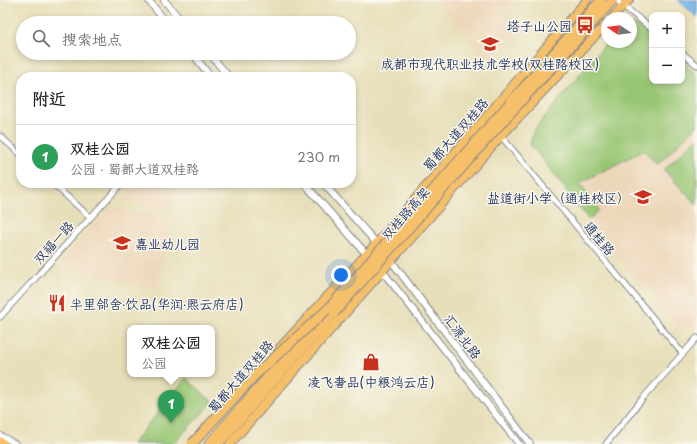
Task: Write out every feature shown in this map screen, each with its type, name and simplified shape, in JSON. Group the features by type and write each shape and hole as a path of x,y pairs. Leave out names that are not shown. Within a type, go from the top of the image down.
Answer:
{"highway":[{"name":"双桂路高架","path":"218,444 331,310 601,0"},
{"name":"双桂路高架","path":"209,444 614,0"},
{"path":"192,444 253,377 331,310"},
{"path":"224,444 277,384 331,310"}],"main road":[{"name":"蜀都大道双桂路","path":"197,444 297,328 377,243 587,0"},
{"path":"617,12 625,2"},
{"path":"230,444 501,136 601,29"}],"street":[{"path":"148,0 161,16"},
{"path":"164,0 177,16"},
{"path":"614,0 625,2 649,26"},
{"path":"685,55 697,65"},
{"path":"198,60 207,72"},
{"path":"215,60 224,71"},
{"path":"0,136 16,150"},
{"name":"通桂路","path":"501,136 683,354"},
{"path":"58,188 90,217"},
{"name":"双福一路","path":"0,317 117,188"},
{"name":"汇源北路","path":"308,188 382,270 519,444"},
{"name":"汇源北路","path":"328,188 392,260 530,444"},
{"path":"606,444 697,338"},
{"path":"0,435 16,444"}],"shaded area":[{"name":"成都市现代职业技术学校(双桂路校区)","path":"436,0 512,0 505,8 523,27 489,61"},
{"name":"盐道街小学（通桂校区）","path":"697,126 696,327 677,326 647,285 644,287 589,220 599,210 579,184 645,150 657,165"},
{"path":"133,188 175,188 170,211 121,200"},
{"name":"嘉业幼儿园","path":"111,206 171,221 157,289 57,265"}],"green space":[{"path":"637,26 649,36 649,84 685,84 685,65 697,75 697,126 657,165 644,150 580,183 599,210 589,220 530,144 534,130 602,48 637,48"},
{"path":"697,138 697,205 664,170"},
{"path":"186,378 213,402 173,444 132,444"}],"water":[{"path":"678,0 697,0 697,17"}],"place":[{"name":"塔子山公园","path":"585,25"},
{"name":"成都市现代职业技术学校(双桂路校区)","path":"490,44"},
{"name":"盐道街小学（通桂校区）","path":"643,197"},
{"name":"嘉业幼儿园","path":"122,243"},
{"name":"半里邻舍·饮品(华润·熙云府店)","path":"57,303"},
{"name":"凌飞奢品(中粮鸿云店)","path":"371,362"},
{"name":"双桂公园","path":"171,423"}]}
